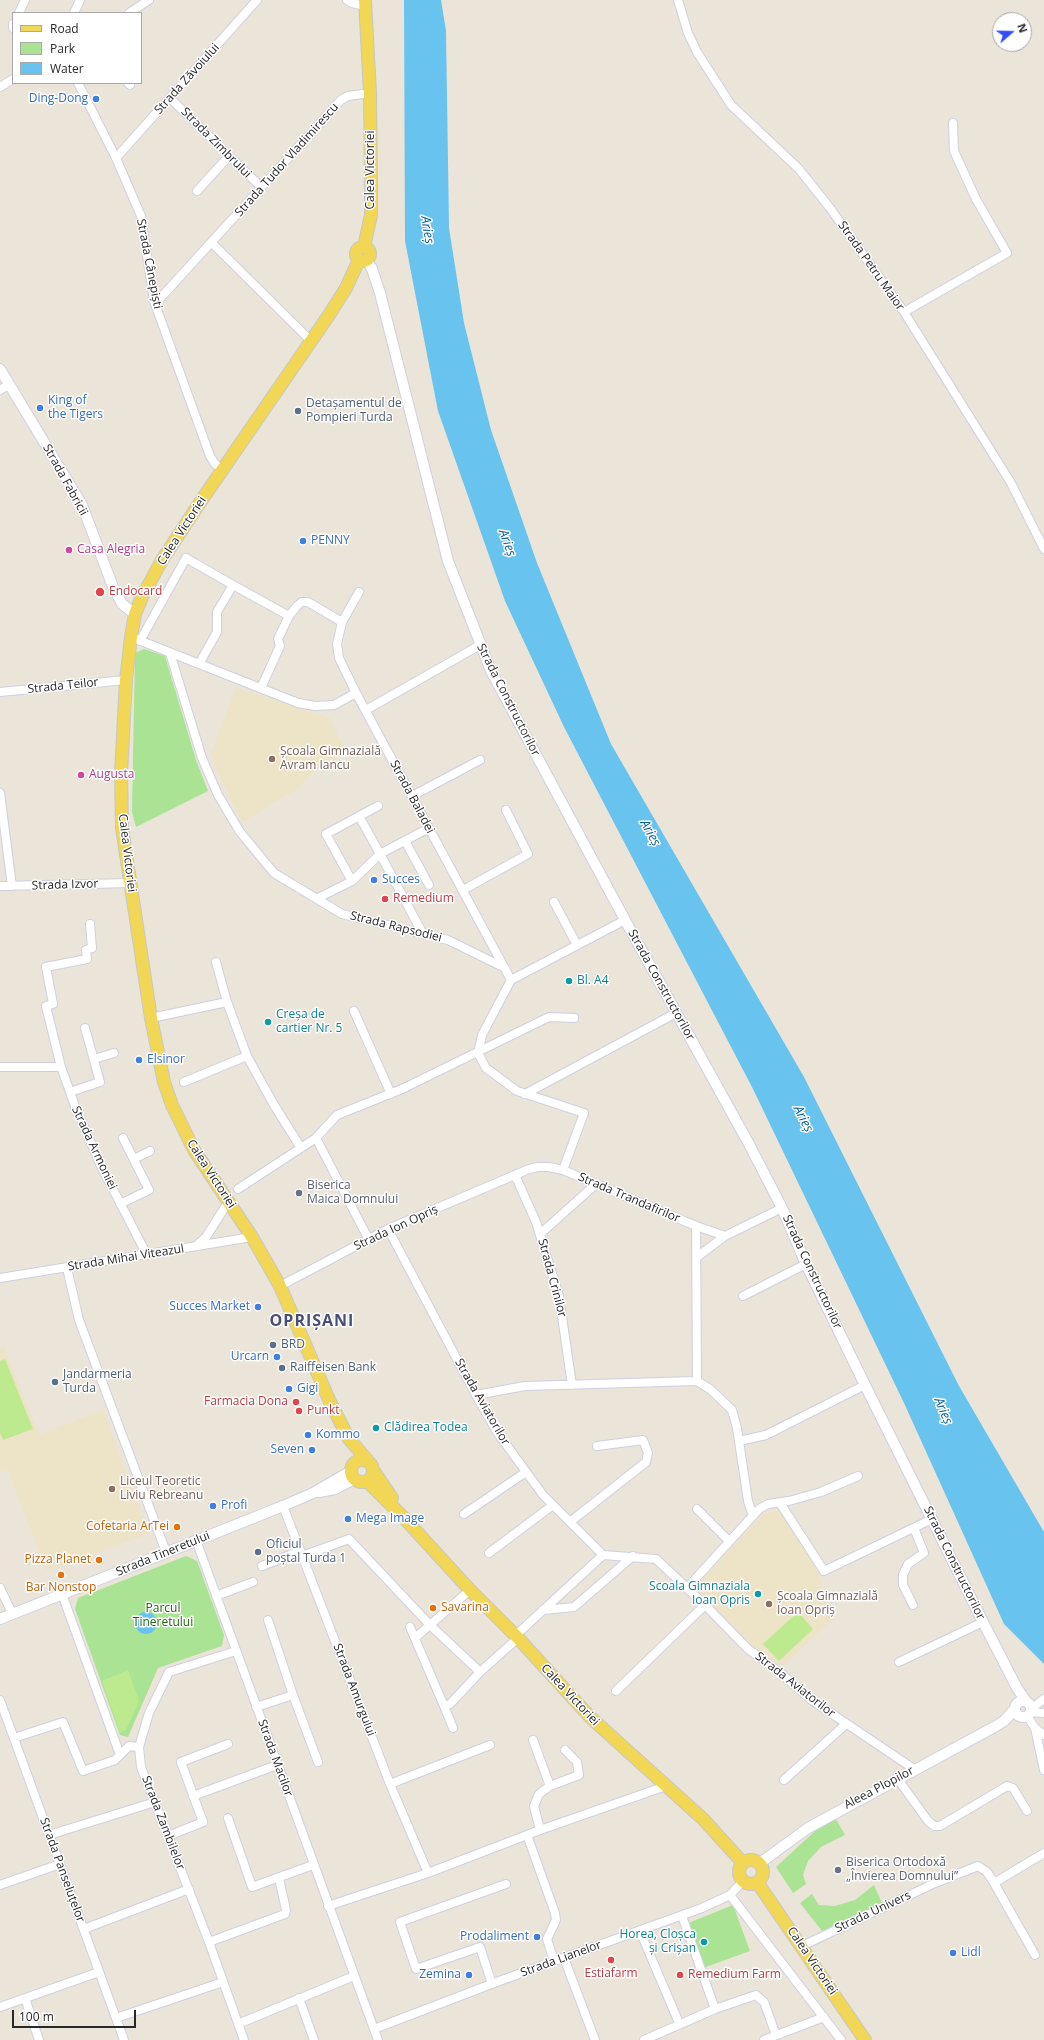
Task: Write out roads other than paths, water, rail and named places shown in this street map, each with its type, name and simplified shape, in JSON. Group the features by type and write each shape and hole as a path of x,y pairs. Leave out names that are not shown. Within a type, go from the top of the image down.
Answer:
{"main road":[{"name":"Calea Victoriei","path":"365,3 370,93 371,215 364,246 370,252 363,260 311,341 222,469 162,560 135,614 135,639 126,680 121,773 122,828 151,1018 164,1082 172,1105 194,1150 252,1237 280,1286 330,1402 349,1439 370,1465 405,1519"},
{"name":"Calea Victoriei","path":"349,1439 353,1471"},
{"path":"360,1460 370,1465 372,1476 367,1481 360,1482 353,1471 360,1460"},
{"name":"Calea Victoriei","path":"367,1481 405,1519 590,1717 702,1820 743,1863"},
{"path":"753,1860 760,1864 763,1871 757,1882 750,1884 743,1881 739,1870 743,1863 753,1860"},
{"name":"Calea Victoriei","path":"757,1882 865,2040"}],"street":[{"path":"19,12 25,0"},
{"path":"74,12 80,0"},
{"path":"131,12 150,0"},
{"name":"Strada Zăvoiului","path":"116,158 257,0"},
{"path":"347,0 352,3 365,3"},
{"name":"Strada Petru Maior","path":"678,0 688,33 697,52 731,105 798,168 830,208 904,312 1011,483 1044,550"},
{"path":"0,87 12,80"},
{"name":"Strada Cânepiști","path":"79,84 116,158 141,216 155,304 210,456 215,464 222,469"},
{"name":"Strada Tudor Vladimirescu","path":"155,304 341,100 348,96 370,93"},
{"name":"Strada Zimbrului","path":"170,98 261,187"},
{"path":"904,312 1008,253 976,199 954,151 953,123"},
{"path":"196,191 229,156"},
{"path":"212,243 311,341"},
{"name":"Strada Constructorilor","path":"363,260 372,269 380,293 448,561 491,671 625,920 749,1144 782,1208 806,1264 1017,1688 1024,1710"},
{"name":"Strada Fabricii","path":"0,369 4,387 82,504 113,587 122,604 135,614"},
{"path":"289,616 186,558 135,639 298,703 315,706 334,705 356,693"},
{"path":"199,664 217,632 216,612 233,585"},
{"path":"260,688 280,646 278,639 289,616 297,606 302,602 308,602 342,622 359,592"},
{"name":"Strada Baladei","path":"342,622 337,652 356,693 511,980"},
{"path":"366,710 480,645"},
{"name":"Strada Rapsodiei","path":"170,653 202,758 218,795 236,825 274,873 318,898 342,914 448,940 505,968"},
{"name":"Strada Teilor","path":"0,692 126,680"},
{"path":"412,796 480,760"},
{"path":"0,793 12,886"},
{"path":"352,881 326,834 378,806"},
{"path":"463,890 528,854 506,810"},
{"path":"359,816 423,934"},
{"path":"318,898 352,881 380,854 429,828"},
{"path":"405,840 429,885"},
{"name":"Strada Izvor","path":"0,886 130,883"},
{"path":"554,902 577,945"},
{"path":"625,920 511,980 482,1036 478,1053 480,1060 486,1068 517,1091 525,1094 676,1013"},
{"name":"Strada Armoniei","path":"90,924 92,948 86,950 87,958 46,967 53,1004 46,1006 61,1067 70,1092 101,1166 147,1255"},
{"path":"216,962 227,1002 247,1056 274,1105 301,1148"},
{"path":"151,1018 227,1002"},
{"path":"354,1011 391,1094"},
{"path":"238,1189 316,1138 337,1115 391,1094 478,1053 549,1017 574,1018"},
{"name":"Strada Armoniei","path":"70,1092 100,1082 85,1028"},
{"path":"94,1059 114,1053"},
{"path":"184,1082 247,1056"},
{"path":"0,1067 61,1067"},
{"name":"Strada Trandafirilor","path":"525,1094 584,1113 563,1170"},
{"name":"Strada Armoniei","path":"120,1204 149,1190 124,1138"},
{"path":"316,1138 369,1240"},
{"path":"134,1159 150,1151"},
{"name":"Strada Trandafirilor","path":"515,1175 538,1167 549,1167 563,1170 696,1226 725,1236"},
{"name":"Strada Ion Opriș","path":"280,1286 388,1229 515,1175"},
{"name":"Strada Crinilor","path":"515,1175 540,1234 559,1296 572,1385"},
{"path":"540,1234 596,1184"},
{"path":"196,1247 206,1237 225,1207 230,1203"},
{"path":"696,1257 725,1236 782,1208"},
{"path":"696,1226 697,1381"},
{"name":"Strada Aviatorilor","path":"388,1229 497,1432 543,1495 603,1555 633,1556 656,1559 705,1605 748,1649 782,1674 810,1699 914,1769"},
{"name":"Strada Mihai Viteazul","path":"0,1278 252,1237"},
{"path":"743,1296 806,1264"},
{"path":"67,1268 79,1320 166,1552"},
{"path":"476,1395 526,1386 697,1381 710,1388 732,1410 739,1441 748,1501 753,1516"},
{"path":"739,1441 766,1435 865,1384"},
{"path":"570,1522 646,1462 648,1453 643,1440 597,1446"},
{"name":"Strada Tineretului","path":"0,1619 283,1506 313,1493 353,1471"},
{"path":"464,1514 526,1472"},
{"path":"687,1588 759,1509 768,1504 780,1503 821,1492 858,1476"},
{"path":"780,1503 824,1571 932,1519"},
{"path":"489,1553 553,1505"},
{"name":"Strada Amurgului","path":"283,1506 390,1784 428,1873"},
{"path":"697,1509 730,1541"},
{"path":"913,1605 903,1585 903,1575 908,1564 924,1553 914,1528"},
{"path":"262,1566 349,1539 430,1625 480,1672"},
{"name":"Strada Macilor","path":"196,1540 313,1865 378,2040"},
{"path":"444,1706 450,1704 543,1610 603,1555"},
{"path":"543,1610 574,1607 633,1556"},
{"path":"216,1596 253,1582"},
{"path":"0,1588 12,1613"},
{"path":"415,1638 470,1590"},
{"path":"62,1594 120,1754"},
{"path":"616,1691 705,1605"},
{"path":"268,1620 293,1695 318,1762"},
{"path":"899,1662 983,1622"},
{"path":"410,1627 452,1728"},
{"name":"Strada Zambilelor","path":"236,1651 169,1672 149,1713 139,1746 141,1767 209,1942 222,1982 244,2040"},
{"path":"256,1707 293,1695"},
{"path":"1024,1710 1044,1699"},
{"name":"Strada Panseluțelor","path":"0,1700 124,2040"},
{"path":"1024,1710 1044,1713"},
{"path":"1024,1710 1035,1728 1044,1770"},
{"name":"Aleea Plopilor","path":"760,1864 808,1828 897,1778 1024,1710"},
{"path":"14,1738 63,1722 83,1771 115,1760 129,1746 139,1746"},
{"path":"784,1780 846,1724"},
{"path":"1035,1728 1044,1735"},
{"path":"533,1740 550,1786"},
{"path":"168,1836 203,1822 180,1762 228,1744"},
{"path":"390,1784 490,1745"},
{"path":"540,1830 534,1806 539,1794 550,1786 579,1775 577,1762 565,1750"},
{"path":"193,1796 277,1765"},
{"path":"897,1778 928,1821 934,1826 940,1826 1008,1786 1014,1788 1027,1811"},
{"path":"328,1906 428,1873 540,1830 666,1786"},
{"path":"49,1835 155,1802"},
{"path":"228,1818 252,1887 313,1865"},
{"path":"527,1835 555,1914 556,1920 547,1939 554,1961"},
{"path":"994,1883 1044,1853"},
{"path":"0,1885 60,1864"},
{"name":"Strada Univers","path":"802,1946 971,1867 978,1866 982,1867 994,1883 1035,1955"},
{"path":"209,1942 285,1914 286,1910 279,1878"},
{"name":"Strada Lianelor","path":"374,2029 554,1961 682,1916 730,1895 743,1881"},
{"path":"492,1984 480,1947 416,1969 400,1922 506,1884"},
{"path":"84,1929 189,1889"},
{"path":"730,1895 841,2040"},
{"path":"682,1916 715,2008"},
{"path":"640,1931 679,2023"},
{"path":"564,1958 595,2040"},
{"path":"0,2007 99,1972"},
{"path":"238,2024 354,1976"},
{"path":"116,2018 222,1982"},
{"path":"644,2040 715,2008 756,1995 764,2002 776,2035"},
{"path":"25,1998 40,2040"},
{"path":"299,1998 314,2040"},
{"path":"764,2040 824,2016"}],"water":[{"name":"Arieș","path":"404,0 441,0 446,31 449,228 464,323 491,430 537,563 611,744 804,1077 959,1386 1044,1532 1044,1664 1004,1624 904,1403 753,1089 564,727 505,601 438,411 405,241"},
{"path":"146,1612 154,1615 157,1623 154,1631 146,1634 138,1631 135,1623 138,1615"}],"place":[{"name":"Ding-Dong","path":"96,99"},
{"name":"King of the Tigers","path":"40,408"},
{"name":"Detașamentul de Pompieri Turda","path":"298,411"},
{"name":"PENNY","path":"303,541"},
{"name":"Casa Alegria","path":"69,550"},
{"name":"Endocard","path":"100,592"},
{"name":"Școala Gimnazială Avram Iancu","path":"272,759"},
{"name":"Augusta","path":"81,775"},
{"name":"Succes","path":"374,880"},
{"name":"Remedium","path":"385,899"},
{"name":"Bl. A4","path":"569,981"},
{"name":"Creșa de cartier Nr. 5","path":"268,1022"},
{"name":"Elsinor","path":"139,1060"},
{"name":"Biserica Maica Domnului","path":"299,1193"},
{"name":"Succes Market","path":"258,1307"},
{"name":"BRD","path":"273,1345"},
{"name":"Urcarn","path":"277,1357"},
{"name":"Raiffeisen Bank","path":"282,1368"},
{"name":"Jandarmeria Turda","path":"55,1382"},
{"name":"Gigi","path":"289,1389"},
{"name":"Farmacia Dona","path":"296,1402"},
{"name":"Punkt","path":"299,1411"},
{"name":"Clădirea Todea","path":"376,1428"},
{"name":"Kommo","path":"308,1435"},
{"name":"Seven","path":"312,1450"},
{"name":"Liceul Teoretic Liviu Rebreanu","path":"112,1489"},
{"name":"Profi","path":"213,1506"},
{"name":"Mega Image","path":"348,1519"},
{"name":"Cofetaria ArTei","path":"177,1527"},
{"name":"Oficiul poștal Turda 1","path":"258,1552"},
{"name":"Pizza Planet","path":"99,1560"},
{"name":"Bar Nonstop","path":"61,1575"},
{"name":"Scoala Gimnaziala Ioan Opris","path":"758,1594"},
{"name":"Școala Gimnazială Ioan Opriș","path":"769,1604"},
{"name":"Savarina","path":"433,1608"},
{"name":"Biserica Ortodoxă „Învierea Domnului”","path":"838,1870"},
{"name":"Prodaliment","path":"537,1937"},
{"name":"Horea, Cloșca și Crișan","path":"704,1942"},
{"name":"Lidl","path":"953,1953"},
{"name":"Estiafarm","path":"611,1960"},
{"name":"Zemina","path":"469,1975"},
{"name":"Remedium Farm","path":"680,1975"}],"district":[{"name":"OPRIȘANI","path":"312,1321"}],"park label":[{"name":"Parcul Tineretului","path":"163,1616"}]}
